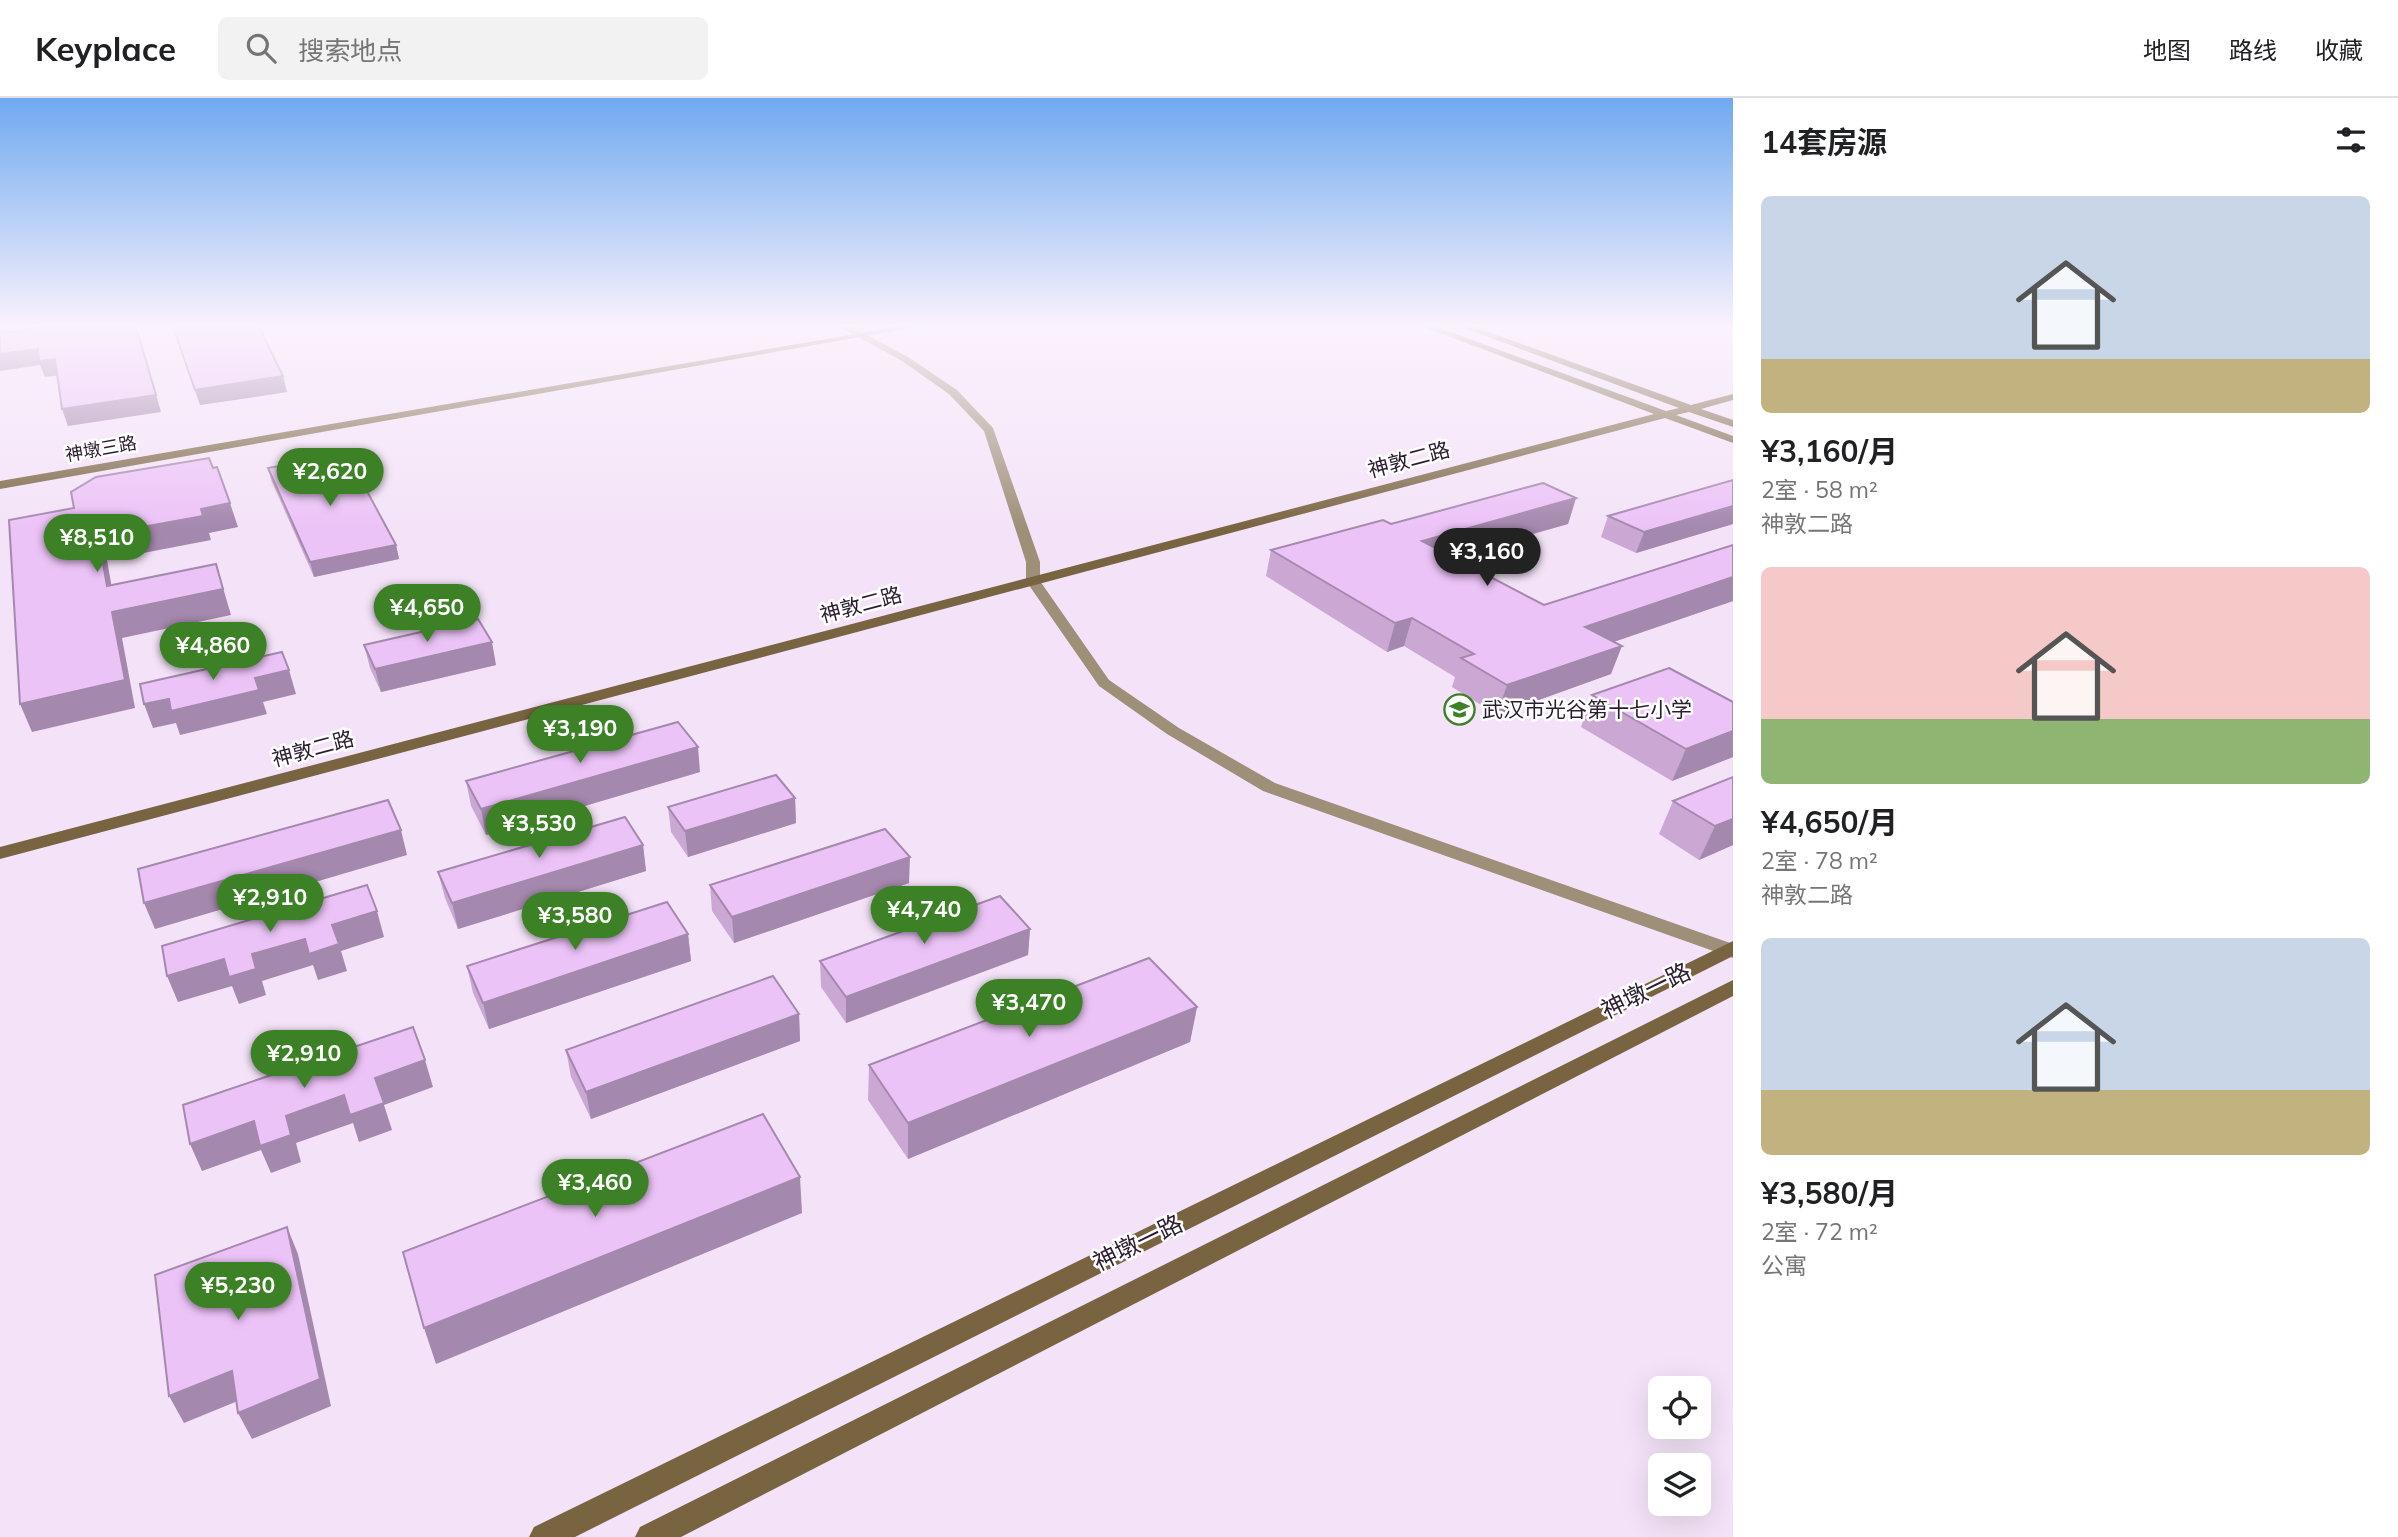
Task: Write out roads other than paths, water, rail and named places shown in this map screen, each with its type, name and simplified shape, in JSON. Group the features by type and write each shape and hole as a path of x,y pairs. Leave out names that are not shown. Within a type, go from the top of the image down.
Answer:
{"street":[{"name":"神墩三路","path":"0,485 521,394"},
{"path":"956,394 989,430 1033,562 1033,581 1104,683 1173,732 1269,787 1732,950"},
{"path":"1609,394 1733,440"},
{"path":"1652,394 1733,424"},
{"name":"神敦二路","path":"0,853 1733,397"},
{"name":"神墩一路","path":"544,1537 1732,950"},
{"name":"神墩一路","path":"650,1537 1733,987"}],"place":[{"name":"武汉市光谷第十七小学","path":"1459,710"}]}
